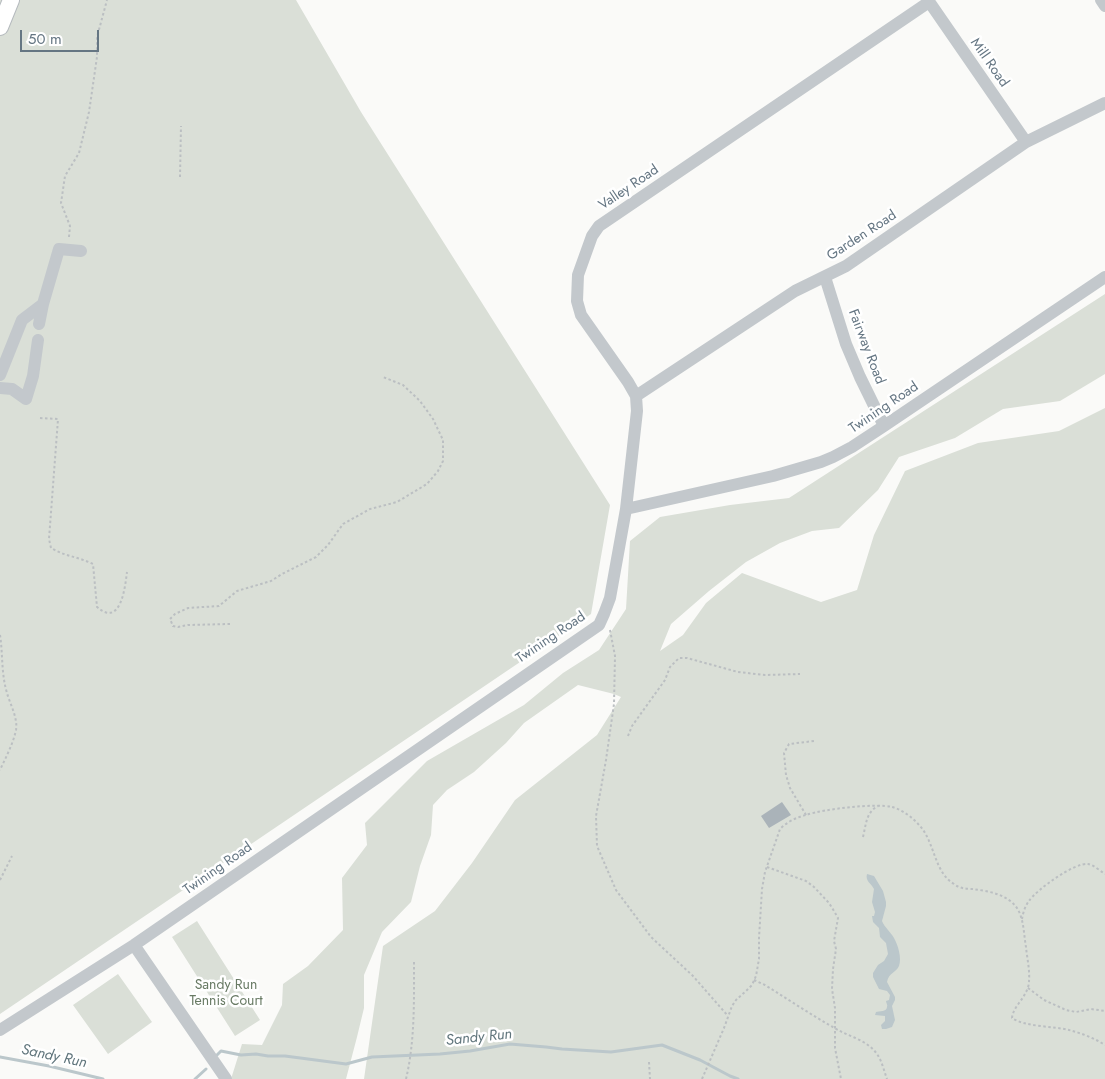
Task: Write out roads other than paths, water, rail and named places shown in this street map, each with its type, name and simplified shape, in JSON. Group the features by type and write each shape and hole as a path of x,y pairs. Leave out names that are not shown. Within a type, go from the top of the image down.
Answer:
{"main road":[{"path":"0,27 11,0"}],"street":[{"path":"1101,0 1105,6"},
{"name":"Mill Road","path":"928,1 1026,142"},
{"name":"Valley Road","path":"636,396 582,315 577,301 578,275 592,236 599,226 928,1"},
{"name":"Garden Road","path":"636,396 795,291 846,266 1026,142 1105,103"},
{"path":"39,324 59,249 75,250"},
{"name":"Fairway Road","path":"825,277 846,344 884,426"},
{"name":"Twining Road","path":"0,1030 134,945 599,625 610,598 626,509 773,476 833,457 884,426 1105,277"},
{"path":"0,375 22,320 43,304"},
{"path":"0,388 12,389 26,399 33,376 38,340"},
{"path":"626,509 636,396"},
{"path":"134,945 226,1079"}],"waterway":[{"name":"Sandy Run","path":"217,1055 221,1051 241,1055 285,1056 346,1064 372,1057 440,1054 510,1044 611,1052 662,1045 700,1060 738,1079"},
{"name":"Sandy Run","path":"0,1057 103,1079"},
{"name":"Sandy Run","path":"195,1079 206,1069"}],"park label":[{"name":"Sandy Run Tennis Court","path":"226,994"}]}
